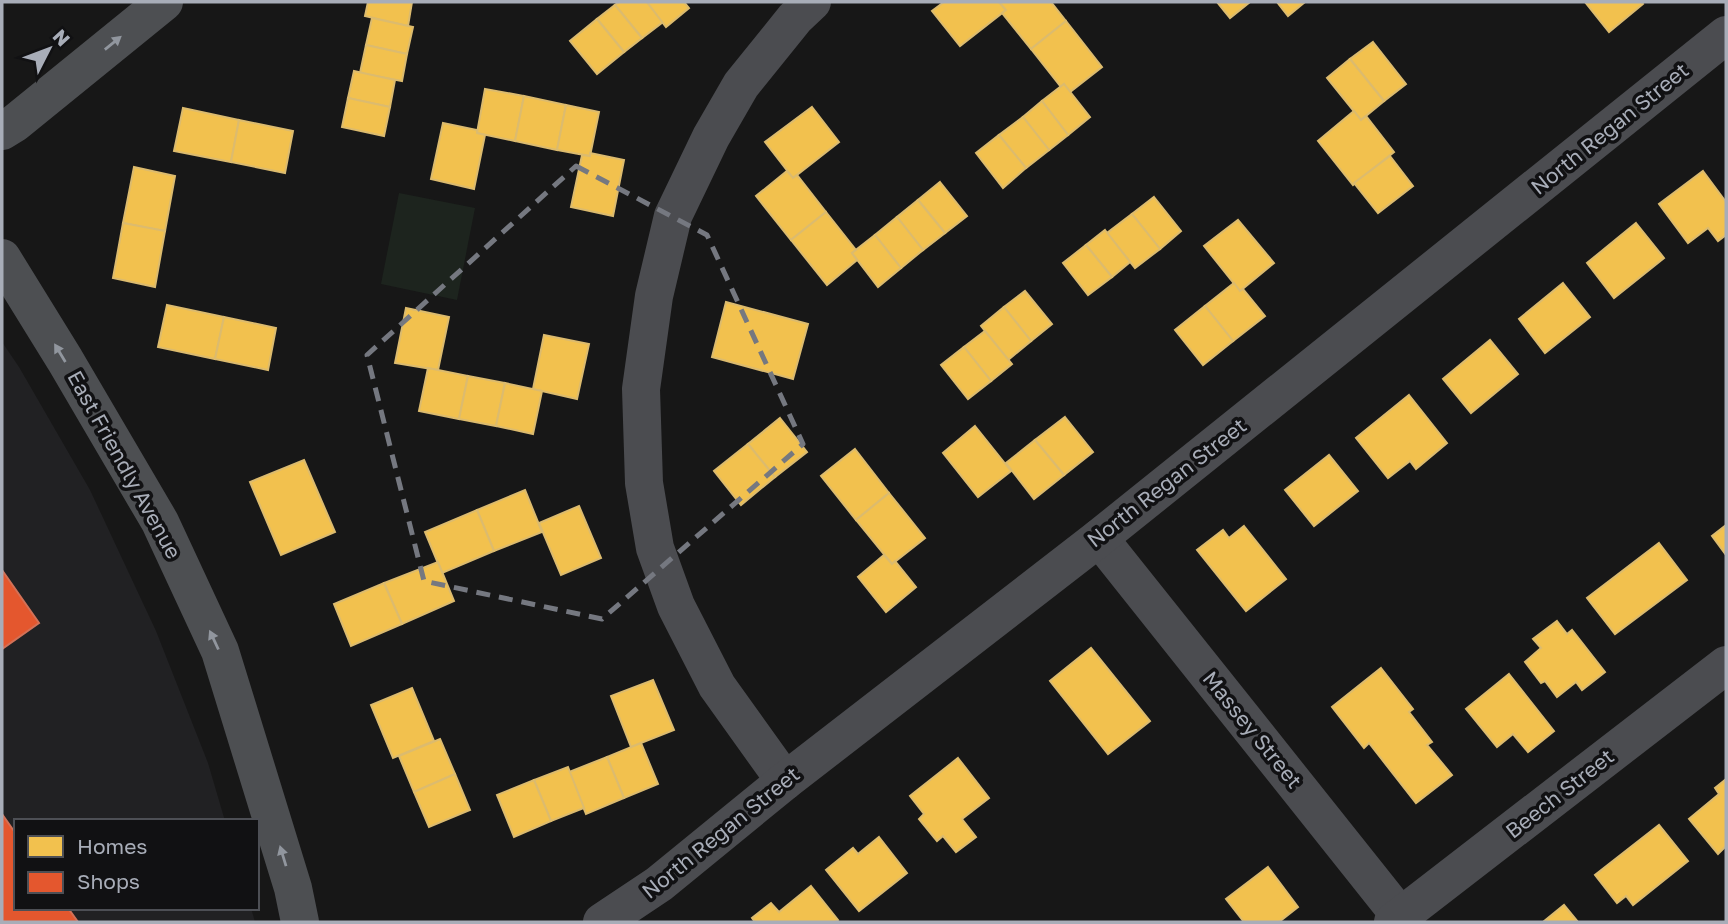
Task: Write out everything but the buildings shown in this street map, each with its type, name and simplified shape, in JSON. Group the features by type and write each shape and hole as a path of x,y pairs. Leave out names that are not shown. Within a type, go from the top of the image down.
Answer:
{"main road":[{"path":"2,131 164,2"},
{"name":"East Friendly Avenue","path":"2,258 160,522 220,651 293,888 300,922"}],"street":[{"path":"785,781 717,686 676,606 655,548 644,483 641,389 653,296 673,216 710,137 741,85 795,18 812,2"},
{"name":"North Regan Street","path":"602,922 659,884 785,781 1099,538 1726,36"},
{"name":"Massey Street","path":"1099,538 1399,920"},
{"name":"Beech Street","path":"1399,920 1726,665"}],"highlighted area":[{"path":"576,166 707,235 803,444 602,619 424,581 367,355"}],"shaded area":[{"path":"399,193 475,208 457,300 381,284"},
{"path":"2,342 90,490 156,631 208,763 224,819 14,819 14,910 252,910 255,922 2,922"}]}
